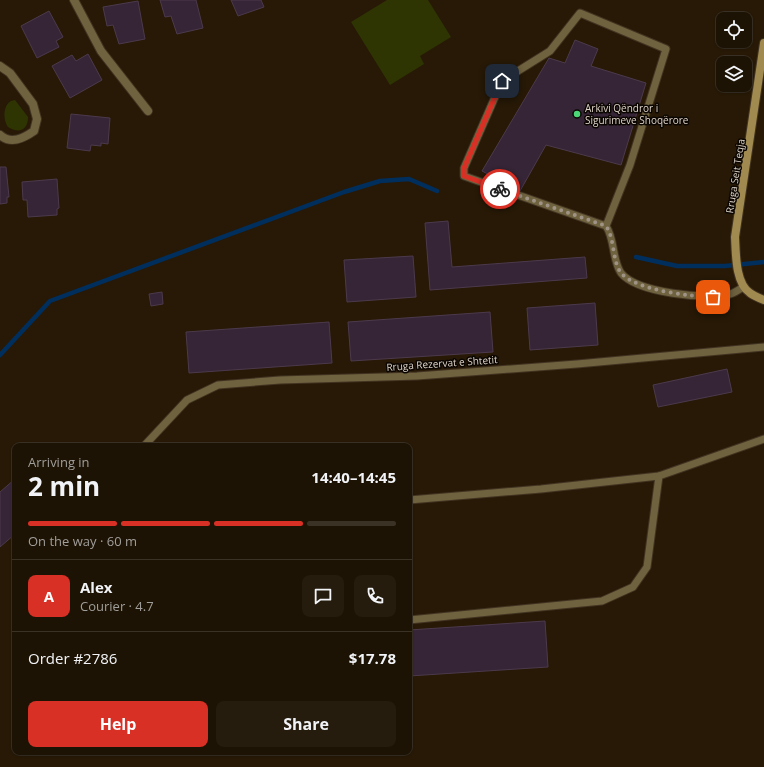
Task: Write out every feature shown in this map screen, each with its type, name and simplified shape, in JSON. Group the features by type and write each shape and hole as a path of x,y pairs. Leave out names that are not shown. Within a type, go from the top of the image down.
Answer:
{"street":[{"path":"74,0 101,51 148,111"},
{"name":"Rruga Seit Teqja","path":"743,284 736,265 735,237 764,44"},
{"path":"0,66 10,73 33,104 37,119 34,131 23,139 12,140 0,135"},
{"path":"743,284 750,293 764,300"}],"lane":[{"path":"606,226 630,165 666,49 580,13 550,51 502,81 464,168 464,176 606,226 610,231 615,256 621,273 637,283 663,292 713,297 732,294 743,284"},
{"name":"Rruga Rezervat e Shtetit","path":"147,443 187,400 218,385 280,380 418,376 577,364 764,347"},
{"path":"412,500 542,489 659,476 764,439"},
{"path":"412,620 602,601 633,587 647,567 659,476"}],"green space":[{"path":"387,0 428,0 451,37 420,56 424,64 390,85 351,22"},
{"path":"15,100 28,117 25,128 22,130 16,130 8,127 5,120 4,115 6,107 11,101"}],"building":[{"path":"160,0 196,0 203,28 177,34 171,16 165,17"},
{"path":"231,0 261,0 264,7 238,16"},
{"path":"138,1 145,39 119,44 113,25 107,26 103,7"},
{"path":"49,11 63,37 56,41 59,47 37,58 21,26"},
{"name":"Arkivi Qëndror i Sigurimeve Shoqërore","path":"575,40 598,49 591,66 646,83 621,165 546,145 520,191 482,171 549,58 565,63"},
{"path":"88,54 102,80 70,98 52,66 72,55 76,61"},
{"path":"71,114 110,118 108,144 101,143 101,146 91,145 90,151 67,148"},
{"path":"0,167 6,167 9,197 7,197 7,203 0,204"},
{"path":"57,179 59,208 57,209 57,215 28,217 27,200 23,200 22,182"},
{"path":"448,221 452,267 585,257 587,278 430,290 425,223"},
{"path":"413,256 416,297 347,302 344,260"},
{"path":"162,292 163,304 151,306 149,294"},
{"path":"595,303 598,345 530,350 527,308"},
{"path":"490,312 493,352 351,361 348,322"},
{"path":"329,322 332,363 189,373 186,332"},
{"path":"727,369 732,392 658,407 653,385"},
{"path":"12,482 12,537 0,547 0,492"},
{"path":"545,621 548,667 412,676 412,630"}],"waterway":[{"path":"0,355 50,301 344,192 380,181 409,179 437,191"},
{"path":"636,257 677,266 725,266 764,262"}],"way so far":[{"path":"500,189 606,226 610,231 615,256 621,273 637,283 663,292 687,296 713,297"}],"place":[{"name":"Arkivi Qëndror i Sigurimeve Shoqërore","path":"577,114"}],"route":[{"path":"500,189 464,176 464,168 502,81"}]}
